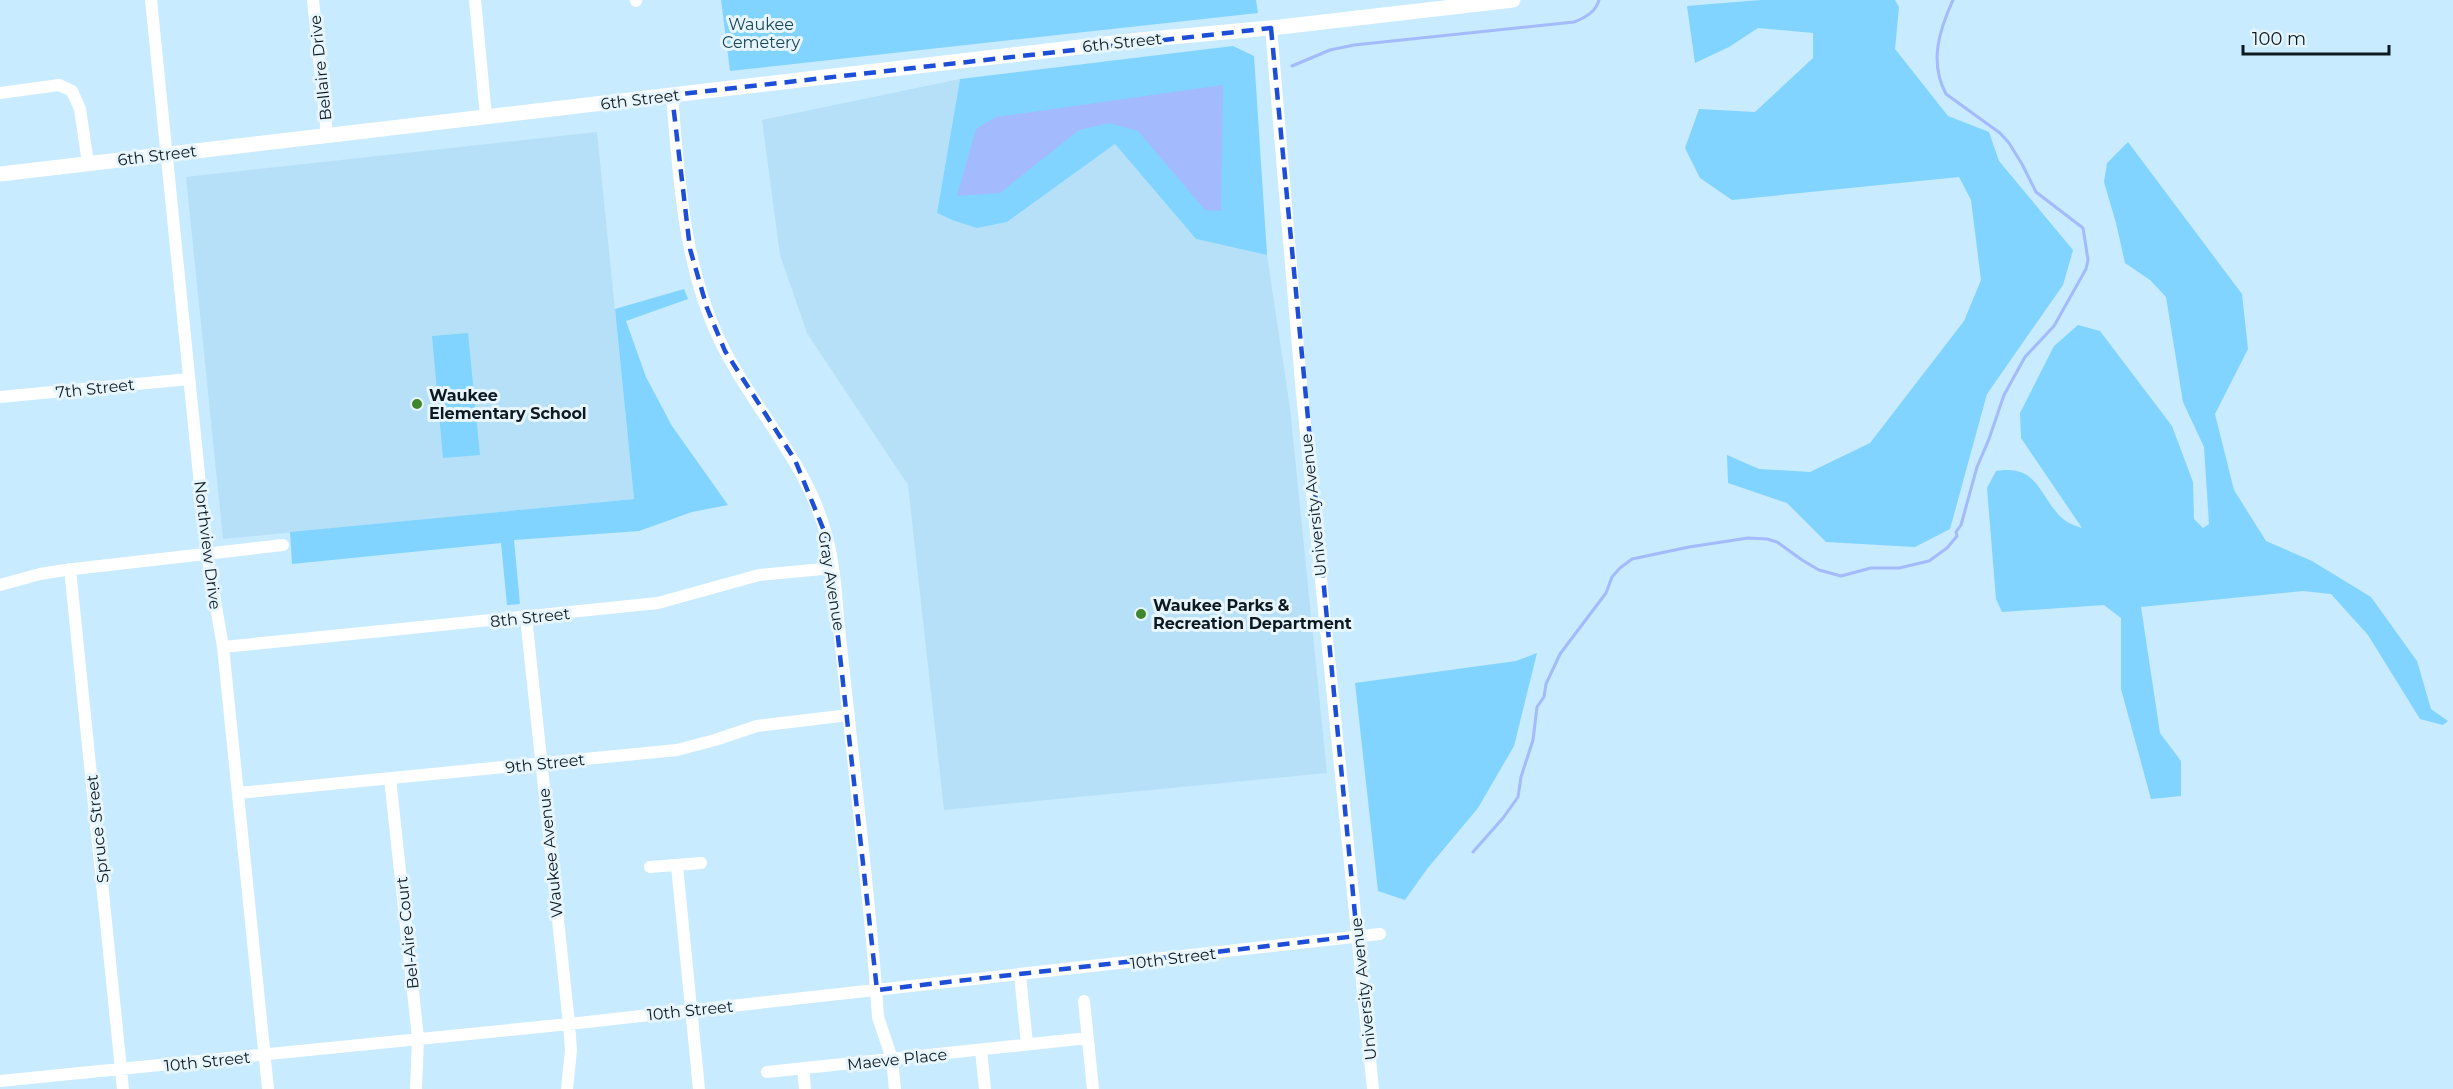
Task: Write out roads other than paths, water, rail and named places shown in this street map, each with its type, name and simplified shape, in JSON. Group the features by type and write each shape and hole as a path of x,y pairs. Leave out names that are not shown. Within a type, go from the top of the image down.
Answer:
{"main road":[{"name":"6th Street","path":"0,174 1139,40 1275,28 1513,0"}],"street":[{"name":"Northview Drive","path":"151,0 207,554 222,647 268,1089"},
{"name":"Bellaire Drive","path":"314,0 327,135"},
{"path":"475,0 486,117"},
{"name":"University Avenue","path":"1275,28 1302,394 1373,1089"},
{"path":"0,93 58,85 72,91 80,109 88,163"},
{"name":"Gray Avenue","path":"672,95 688,239 707,308 725,351 760,411 795,460 818,508 827,538 833,568 849,715 878,1017 892,1059 895,1089"},
{"name":"7th Street","path":"0,397 189,379"},
{"path":"0,585 69,569 283,545"},
{"name":"8th Street","path":"222,647 658,603 759,575 833,568"},
{"name":"Spruce Street","path":"69,569 123,1089"},
{"name":"Waukee Avenue","path":"526,618 569,1024 571,1050 567,1089"},
{"name":"9th Street","path":"238,793 676,750 757,726 849,715"},
{"name":"Bel-Aire Court","path":"390,778 418,1038 416,1089"},
{"path":"650,867 701,863"},
{"path":"677,866 699,1089"},
{"name":"10th Street","path":"0,1081 569,1024 1380,934"},
{"path":"1020,975 1027,1044"},
{"path":"1084,1001 1093,1089"},
{"name":"Maeve Place","path":"767,1072 1088,1038"},
{"path":"981,1050 985,1089"},
{"path":"803,1068 805,1089"}],"waterway":[{"path":"1292,66 1330,50 1354,45 1574,22 1589,14 1599,0"},
{"path":"1473,852 1518,797 1521,777 1533,740 1537,707 1544,697 1546,684 1560,654 1606,593 1612,577 1632,559 1748,538 1767,539 1777,542 1819,570 1841,576 1871,568 1899,568 1929,561 1947,548 1957,536 1956,532 1961,525 1977,467 2004,395 2025,357 2054,326 2086,269 2088,260 2083,228 2036,192 2022,164 2000,133 1946,94 1941,82 1937,58 1940,35 1953,0"}],"place":[{"name":"Waukee Elementary School","path":"417,404"},
{"name":"Waukee Parks & Recreation Department","path":"1141,614"}],"park label":[{"name":"Waukee Cemetery","path":"761,33"}]}
